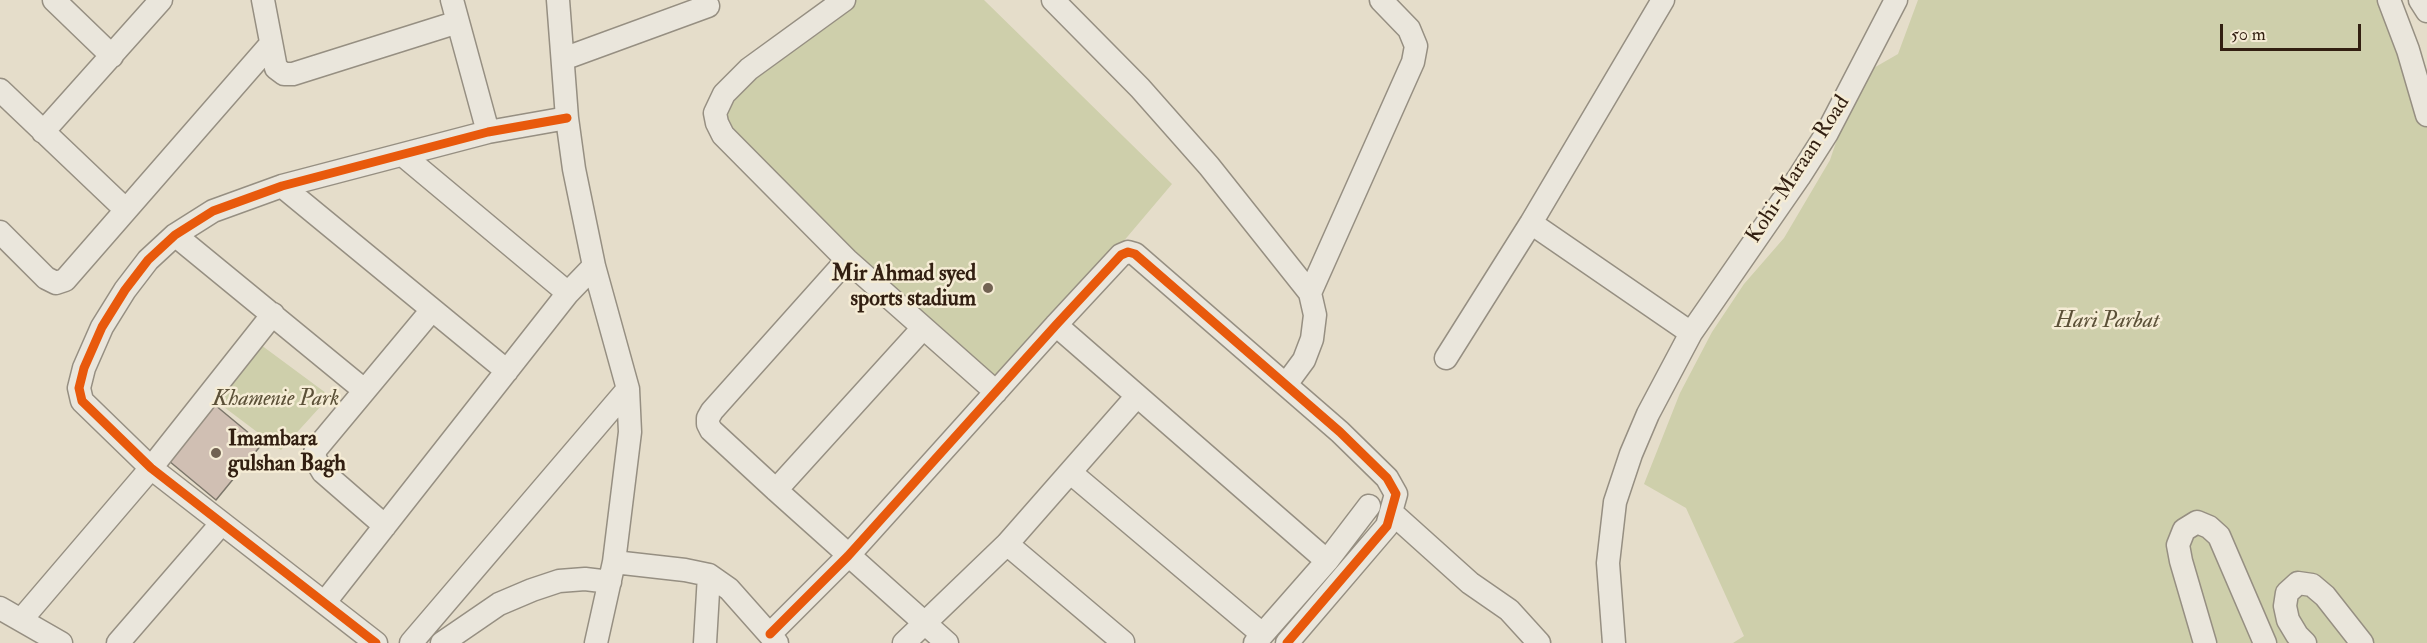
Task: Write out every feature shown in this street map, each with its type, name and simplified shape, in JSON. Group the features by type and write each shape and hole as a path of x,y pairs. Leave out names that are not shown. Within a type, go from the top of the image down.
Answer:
{"street":[{"path":"54,0 112,56"},
{"path":"43,132 160,0"},
{"path":"263,0 276,68 284,74 293,74 458,22"},
{"path":"452,0 488,132"},
{"path":"558,0 567,118 594,266 628,388 630,432 612,572 596,643"},
{"path":"844,0 749,69 724,94 715,113 723,135 847,260 996,392"},
{"path":"1053,0 1140,88 1209,166 1310,293 1315,315 1312,339 1304,360 1287,383"},
{"path":"1310,293 1413,62 1416,45 1409,29 1381,0"},
{"path":"1446,358 1531,223 1664,0"},
{"name":"Kohi-Maraan Road","path":"1614,643 1608,563 1616,502 1631,454 1648,414 1691,333 1827,133 1896,0"},
{"path":"2389,0 2408,50 2427,114"},
{"path":"2420,0 2427,11"},
{"path":"563,59 708,6"},
{"path":"0,232 46,278 56,283 65,280 270,45"},
{"path":"0,90 126,210"},
{"path":"376,643 151,468 82,401 79,388 84,368 102,327 125,290 148,260 175,235 213,211 282,186 404,156 488,132 567,118"},
{"path":"404,156 568,292"},
{"path":"282,186 431,311 507,371"},
{"path":"1531,223 1691,333"},
{"path":"175,235 364,390"},
{"path":"442,643 499,604 559,581 585,579 612,572 685,570 709,575 729,590 774,639 1056,325 1121,255 1128,252 1135,254 1287,383 1387,478 1396,494 1387,526 1287,643"},
{"path":"847,260 708,418 711,430 947,643"},
{"path":"325,602 568,292 594,266"},
{"path":"385,526 323,472 314,457 316,449 431,311"},
{"path":"21,620 151,468 273,314"},
{"path":"1056,325 1327,561"},
{"path":"776,490 923,328"},
{"path":"411,643 628,388"},
{"path":"904,643 1007,544 1137,396"},
{"path":"1071,473 1258,639 1327,561 1369,506"},
{"path":"1391,512 1470,583 1509,610 1539,643"},
{"path":"2205,643 2178,544 2184,530 2197,522 2209,527 2219,536 2265,643"},
{"path":"118,643 221,524"},
{"path":"1007,544 1123,642"},
{"path":"705,643 709,575"},
{"path":"2304,643 2288,620 2285,606 2287,593 2298,583 2312,585 2325,596 2362,643"},
{"path":"0,608 61,643"}],"green space":[{"name":"Mir Ahmad syed sports stadium","path":"844,0 984,0 1172,184 996,392 715,113"},
{"name":"Hari Parbat","path":"1918,0 2390,0 2427,112 2427,643 1733,643 1744,636 1686,508 1644,484 1680,393 1712,332 1744,284 1784,238 1830,160 1858,77 1898,54"},
{"name":"Khamenie Park","path":"257,342 330,396 281,450 212,398"}],"building":[{"name":"Imambara gulshan Bagh","path":"215,405 262,444 216,500 169,461"}],"cycle path":[{"path":"376,643 151,468 82,401 79,388 84,368 102,327 125,290 148,260 175,235 213,211 282,186 488,132 567,118"},
{"path":"770,634 848,556 1056,325 1121,255 1128,252 1135,254 1340,432 1387,478 1396,494 1387,526 1287,643"}],"place":[{"name":"Mir Ahmad syed sports stadium","path":"988,288"},
{"name":"Imambara gulshan Bagh","path":"216,453"}]}
